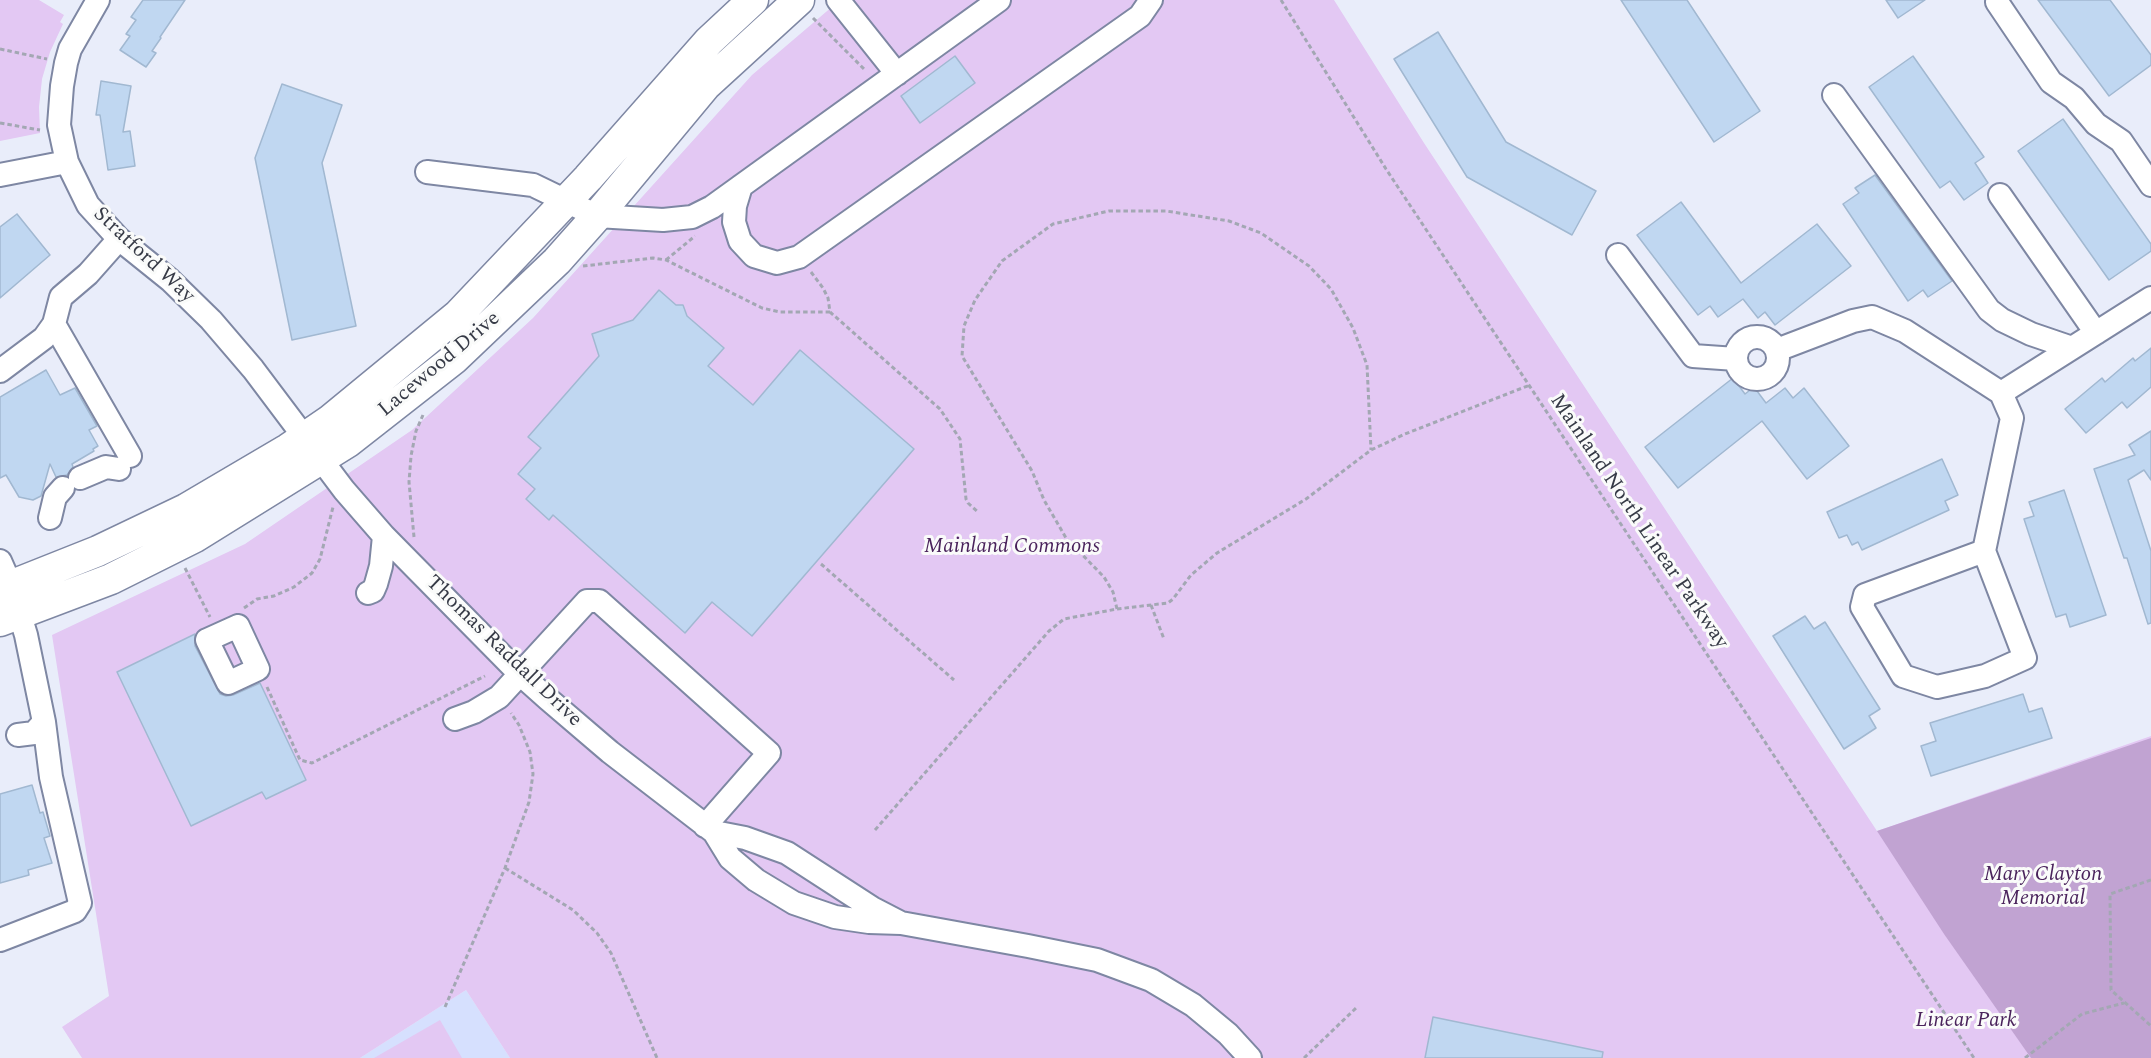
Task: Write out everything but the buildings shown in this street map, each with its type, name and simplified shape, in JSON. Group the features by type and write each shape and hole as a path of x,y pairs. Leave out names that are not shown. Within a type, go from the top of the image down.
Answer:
{"main road":[{"name":"Lacewood Drive","path":"10,618 111,579 195,537 312,450 329,421 458,315 566,202 709,41 753,0"},
{"name":"Lacewood Drive","path":"4,579 98,551 312,450 348,442 454,359 556,262 706,85 804,8"}],"street":[{"name":"Stratford Way","path":"98,0 70,49 66,63 59,125 67,162 88,206 119,239 170,280 211,320 253,369 312,450"},
{"path":"838,0 897,74"},
{"path":"427,172 533,185 597,216 663,220 692,217 712,207 999,0"},
{"path":"741,186 735,206 734,222 740,241 754,256 777,262 799,257 1140,16 1150,0"},
{"path":"1997,2 2051,82 2074,98 2096,124 2121,141 2151,185"},
{"path":"1834,95 1989,310 2002,320 2031,334 2072,348"},
{"path":"0,175 67,162"},
{"path":"2000,195 2096,333"},
{"path":"0,371 44,338 54,324 61,297 88,274 119,239"},
{"path":"1617,255 1693,356 1736,359"},
{"path":"2001,393 2151,298"},
{"path":"1776,350 1853,321 1872,317 1905,330 2001,393 2012,418 1984,551 2025,658 1985,676 1937,687 1903,676 1863,607 1865,595 1984,551"},
{"path":"50,518 55,497 71,483 106,467 124,463 54,324"},
{"path":"1753,338 1768,339 1774,344 1776,350 1779,358 1778,365 1769,377 1762,379 1748,377 1742,373 1736,359 1740,345 1753,338"},
{"name":"Thomas Raddall Drive","path":"312,450 384,536 520,674 610,752 710,829 730,858 756,880 794,903 835,917 869,922 901,923 1097,960 1151,980 1193,1005 1227,1034 1250,1058"},
{"path":"368,593 373,591 376,584 381,566 384,536"},
{"path":"0,940 75,911 80,903 51,777 44,722 26,635 10,618 4,579"},
{"path":"455,719 499,697 587,601 599,601 769,753 710,829"},
{"path":"238,626 258,669 228,683 207,640 238,626"},
{"path":"18,735 34,733 44,722"},
{"name":"Thomas Raddall Drive","path":"710,829 745,838 787,853 872,908 901,923"}],"path":[{"name":"Mainland North Linear Parkway","path":"1281,0 1386,169 1974,1058"},
{"path":"804,8 862,66 878,88"},
{"path":"0,49 66,63"},
{"path":"0,123 42,130"},
{"path":"1117,609 1113,592 1104,577 1066,538 1044,500 1032,471 962,356 964,327 975,300 1002,261 1053,224 1109,211 1166,211 1229,221 1262,233 1309,266 1331,289 1353,328 1367,365 1371,450"},
{"path":"799,257 823,288 828,298 830,312 940,409 960,439 966,499 978,512"},
{"path":"578,266 653,258 666,260 762,308 780,312 830,312"},
{"path":"875,830 1049,631 1064,619 1117,609 1168,603 1191,575 1217,553 1306,499 1371,450 1405,434 1530,385"},
{"path":"414,539 409,482 416,431 423,415"},
{"path":"238,626 244,608 257,599 274,596 294,587 312,573 320,559 333,506"},
{"path":"822,564 954,680"},
{"path":"185,568 207,611"},
{"path":"1151,605 1164,639"},
{"path":"258,669 300,760 312,763 485,676"},
{"path":"445,1008 505,868 529,802 533,774 530,752 519,725 499,697"},
{"path":"505,868 573,909 597,933 611,953 657,1058"},
{"path":"2151,880 2110,894 2111,990 2151,1026"},
{"path":"2025,1058 2082,1014 2125,1003"},
{"path":"1304,1058 1356,1008"}],"shaded area":[{"path":"466,990 510,1058 360,1058"}],"green space":[{"path":"0,0 39,0 64,15 60,22 63,24 50,52 42,79 39,107 40,133 0,141"},
{"name":"Mainland Commons","path":"840,0 1334,0 1424,143 1877,831 2151,736 2151,1058 510,1058 466,990 360,1058 82,1058 62,1027 109,996 52,635 245,544 412,430 533,318 752,75"},
{"name":"Mary Clayton Memorial","path":"2151,738 2151,1058 2031,1058 1944,934 1877,831"},
{"path":"440,1020 462,1058 374,1058"}],"park label":[{"name":"Linear Park","path":"1966,1022"}]}
